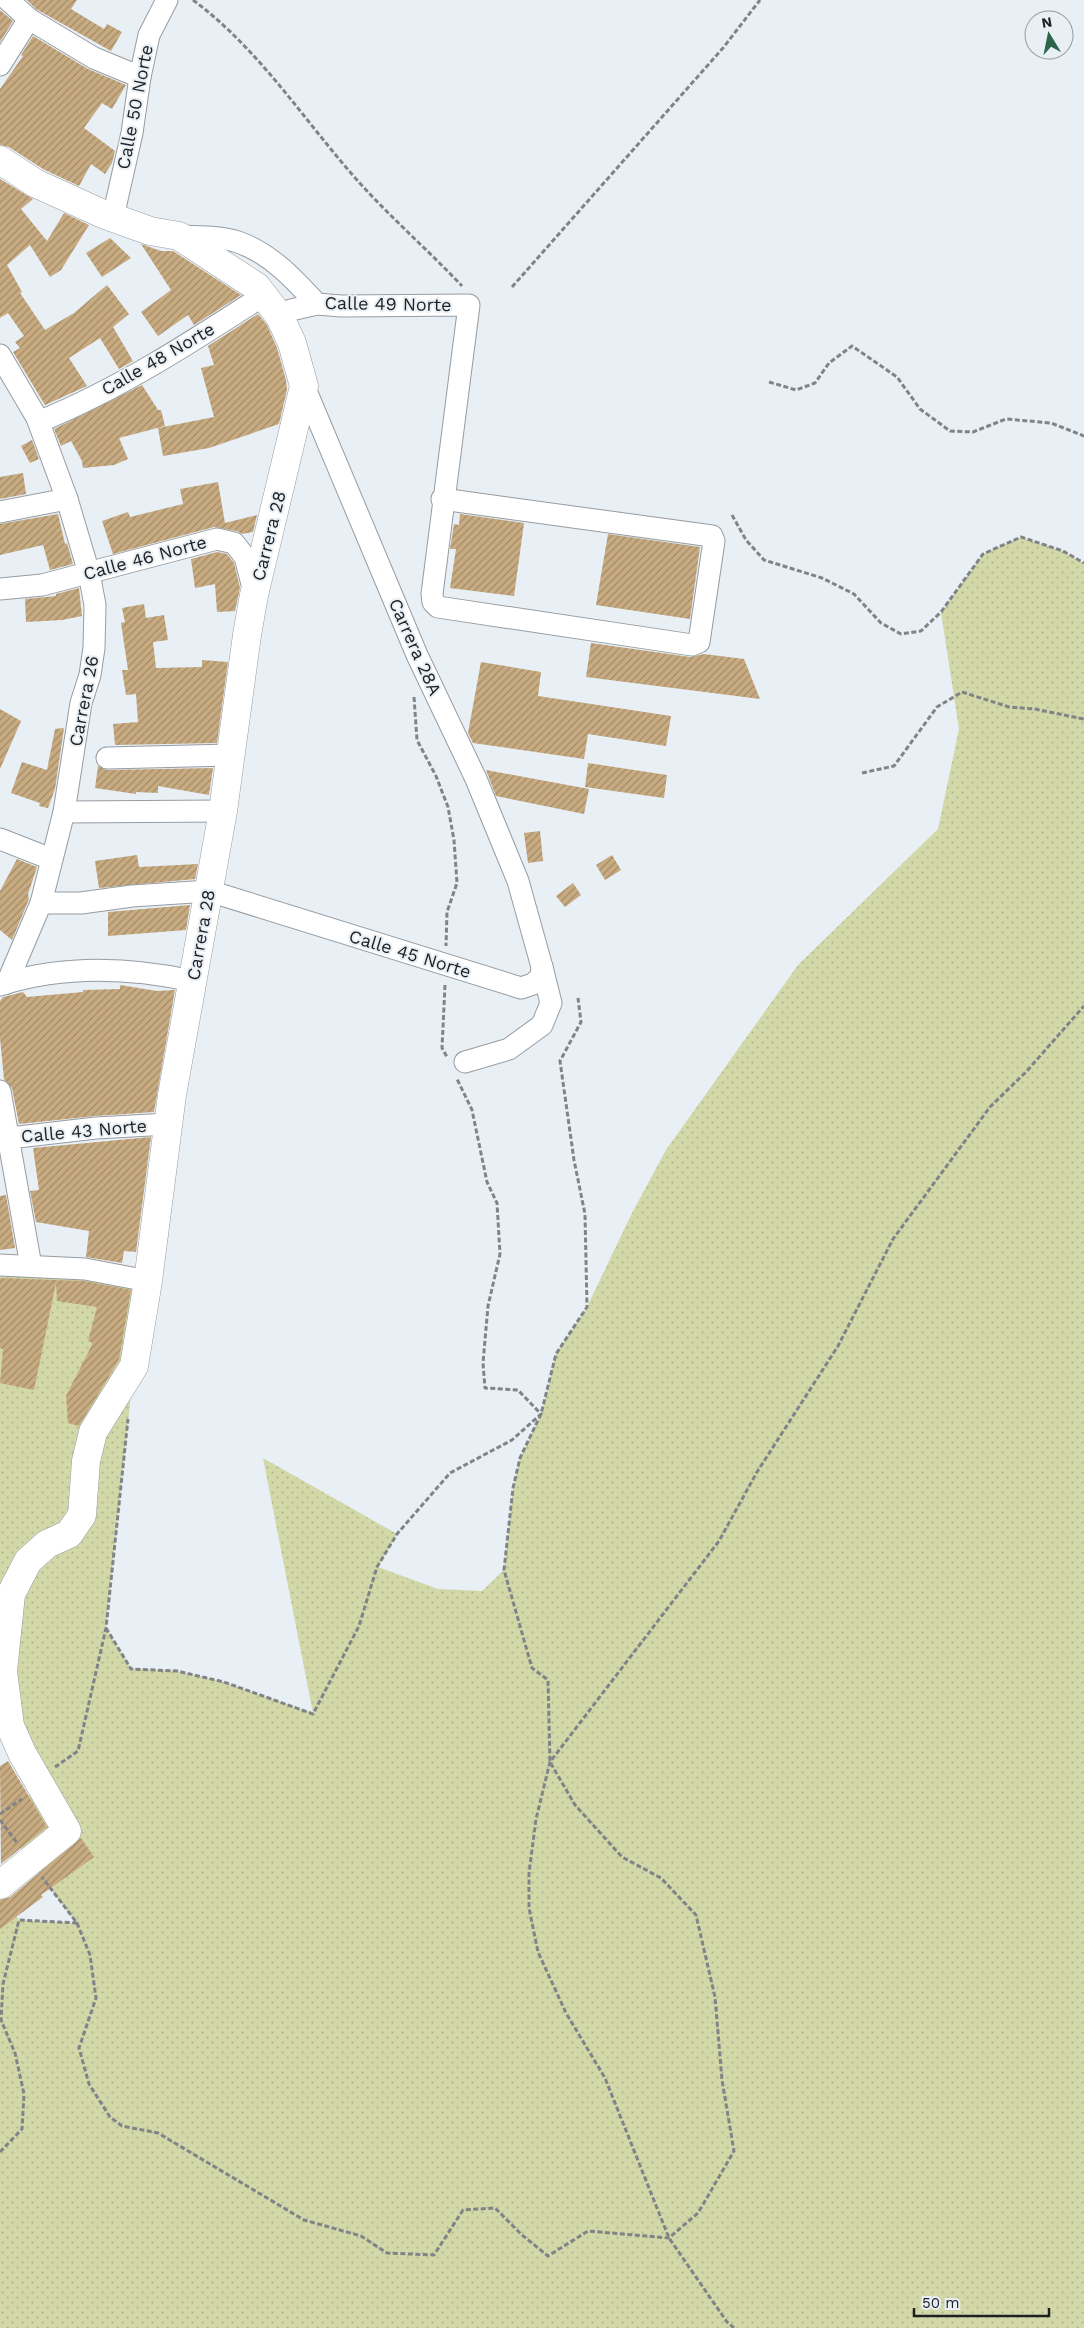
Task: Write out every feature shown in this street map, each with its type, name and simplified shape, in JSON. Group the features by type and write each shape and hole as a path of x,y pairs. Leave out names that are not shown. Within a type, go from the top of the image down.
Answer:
{"street":[{"path":"8,0 29,19 94,58 140,77"},
{"name":"Calle 50 Norte","path":"113,217 132,133 140,77 149,35 167,0"},
{"path":"0,65 29,19"},
{"name":"Carrera 28","path":"0,160 35,183 113,217 150,231 179,236 257,287 280,317 292,343 304,386 254,595 223,811 168,1124 148,1282 134,1366 93,1432 86,1461 82,1515 69,1534 47,1544 28,1561 11,1594 3,1671 3,1694 10,1726 22,1753 67,1831 30,1861"},
{"name":"Calle 49 Norte","path":"179,236 236,241 267,257 291,276 317,304 341,306 469,305"},
{"name":"Calle 48 Norte","path":"43,418 91,398 188,344 264,295"},
{"path":"280,317 292,310 317,304"},
{"path":"442,499 712,536 714,541 699,642 692,645 438,607 433,602 432,594 442,499 469,305"},
{"name":"Carrera 26","path":"0,355 43,418 89,573 95,605 94,648 90,675 82,703 64,812 41,903 4,984"},
{"name":"Carrera 28A","path":"304,386 417,655 476,779 518,881 542,967"},
{"path":"0,512 67,499"},
{"name":"Calle 46 Norte","path":"0,589 42,585 217,539 234,542 245,557 254,595"},
{"path":"107,758 231,754"},
{"path":"64,812 223,811"},
{"path":"0,839 51,859"},
{"path":"41,903 81,904 132,896 209,891"},
{"name":"Calle 45 Norte","path":"209,891 521,988 533,984 540,977 542,967"},
{"path":"465,1062 509,1049 542,1025 551,1003 542,967"},
{"path":"4,984 69,971 100,970 131,970 192,981"},
{"path":"0,1091 4,1138 30,1266"},
{"name":"Calle 43 Norte","path":"4,1138 96,1128 168,1124"},
{"path":"0,1264 85,1269 148,1282"},
{"path":"0,1885 30,1861"}],"path":[{"path":"193,0 220,20 259,61 358,181 463,288 469,305"},
{"path":"512,287 723,48 760,0"},
{"path":"769,382 796,390 815,384 829,363 852,346 897,377 920,409 950,431 973,432 1006,419 1051,423 1084,436"},
{"path":"732,515 746,540 764,560 822,578 854,594 882,623 901,634 921,631 941,612 983,554 1021,537 1063,551 1084,563"},
{"path":"862,773 894,766 937,707 962,692 1009,707 1035,709 1084,719"},
{"path":"578,998 580,1022 560,1061 574,1160 585,1214 587,1307 556,1354 540,1414 520,1458 513,1488 504,1570 532,1668 548,1680 550,1762 536,1819 529,1874 529,1908 538,1952 566,2013 605,2078 669,2238 727,2322 734,2328"},
{"path":"550,1762 719,1542 757,1472 838,1346 893,1239 990,1107 1026,1072 1084,1006"},
{"path":"106,1628 131,1669 177,1671 224,1682 313,1714 359,1626 377,1567 397,1534 450,1474 512,1440 540,1414"},
{"path":"42,1786 44,1774 78,1751 106,1628 129,1415"},
{"path":"0,1820 77,1923 90,1955 96,1998 78,2048 89,2084 110,2116 122,2126 158,2133 304,2220 361,2236 387,2253 434,2255 463,2210 495,2208 522,2235 548,2256 588,2231 669,2238 698,2213 734,2151 722,2080 715,1998 696,1915 661,1878 622,1857 576,1805 550,1762"},
{"path":"0,2152 22,2129 24,2094 15,2053 1,2020 3,1984 19,1920 77,1923"}],"green space":[{"path":"1021,537 1063,551 1084,563 1084,2328 0,2328 0,1896 19,1920 76,1923 0,1820 0,1814 42,1786 0,1732 0,1266 140,1279 134,1366 106,1628 131,1668 177,1671 224,1682 313,1713 263,1458 397,1534 378,1567 438,1589 482,1591 504,1570 513,1488 520,1458 541,1414 556,1354 587,1307 632,1213 666,1150 798,965 938,829 959,729 941,612 983,554"}],"building":[{"path":"27,0 77,0 71,9 104,29 107,24 122,32 111,51 36,9"},
{"path":"0,10 13,21 0,42"},
{"path":"33,36 88,69 126,85 112,109 102,103 84,128 115,151 112,163 105,174 91,164 79,186 43,169 9,147 0,145 0,89 23,56 21,55"},
{"path":"0,179 33,199 21,209 47,241 64,213 89,225 61,270 50,277 30,245 7,265 22,292 20,293 45,330 74,313 107,285 129,314 113,327 133,361 119,369 100,338 69,358 87,386 45,405 13,352 20,348 15,342 24,336 8,313 0,318"},
{"path":"110,238 131,258 102,277 86,253"},
{"path":"141,244 161,251 173,251 241,295 194,325 188,315 158,336 141,312 171,290"},
{"path":"258,314 267,325 277,348 286,380 287,390 279,424 209,448 163,456 158,428 214,417 201,368 214,365 208,346"},
{"path":"142,385 158,410 161,410 165,426 119,438 128,459 114,465 83,468 82,461 71,441 61,446 54,429"},
{"path":"32,440 39,459 30,463 21,446"},
{"path":"23,473 26,494 0,499 0,477"},
{"path":"218,482 225,523 257,515 253,532 242,534 237,531 214,527 113,554 102,521 128,512 130,517 183,504 180,489"},
{"path":"58,514 65,544 67,543 73,564 50,570 43,545 0,555 0,524"},
{"path":"460,514 524,523 514,596 450,588 456,549 450,549 454,524 459,525"},
{"path":"608,534 700,547 690,619 596,605"},
{"path":"217,552 227,554 234,563 240,588 235,611 217,612 215,584 195,588 191,559"},
{"path":"79,588 82,616 62,620 26,622 25,599 56,596 56,594"},
{"path":"144,604 146,618 164,615 168,640 153,642 156,668 202,667 202,660 228,662 217,743 115,745 113,724 138,722 136,694 126,695 122,670 128,670 121,623 125,622 122,608"},
{"path":"591,643 690,657 704,654 744,659 760,699 586,677"},
{"path":"481,662 541,672 538,696 671,716 666,746 588,734 584,759 473,743 468,733"},
{"path":"0,709 21,721 0,769"},
{"path":"64,728 55,789 48,808 39,806 40,803 11,793 22,762 47,770 55,729"},
{"path":"588,763 667,775 664,798 585,787"},
{"path":"98,766 107,770 213,768 209,795 158,786 158,793 136,792 136,794 95,788"},
{"path":"486,770 589,789 584,814 496,796"},
{"path":"540,831 543,861 528,863 524,833"},
{"path":"137,855 139,867 198,864 195,879 99,888 95,861"},
{"path":"612,855 621,870 605,880 596,865"},
{"path":"17,859 37,867 28,894 29,899 12,940 0,930 0,891"},
{"path":"573,883 581,895 565,907 556,896"},
{"path":"190,905 186,930 108,936 108,912"},
{"path":"120,985 157,991 175,990 154,1112 19,1124 12,1088 4,1079 0,1038 0,1001 3,997 23,992 27,997 83,992 83,990 120,989"},
{"path":"151,1137 136,1252 124,1251 122,1263 86,1257 89,1231 36,1222 30,1191 39,1190 33,1148"},
{"path":"6,1195 15,1248 0,1250 0,1196"},
{"path":"0,1278 84,1281 131,1290 119,1360 79,1426 68,1423 66,1396 93,1343 88,1341 97,1307 57,1301 56,1283 34,1390 0,1383 3,1349 0,1348"},
{"path":"8,1761 47,1827 1,1864 0,1766"},
{"path":"81,1838 94,1857 41,1895 43,1897 0,1929 0,1900 10,1897"}]}
